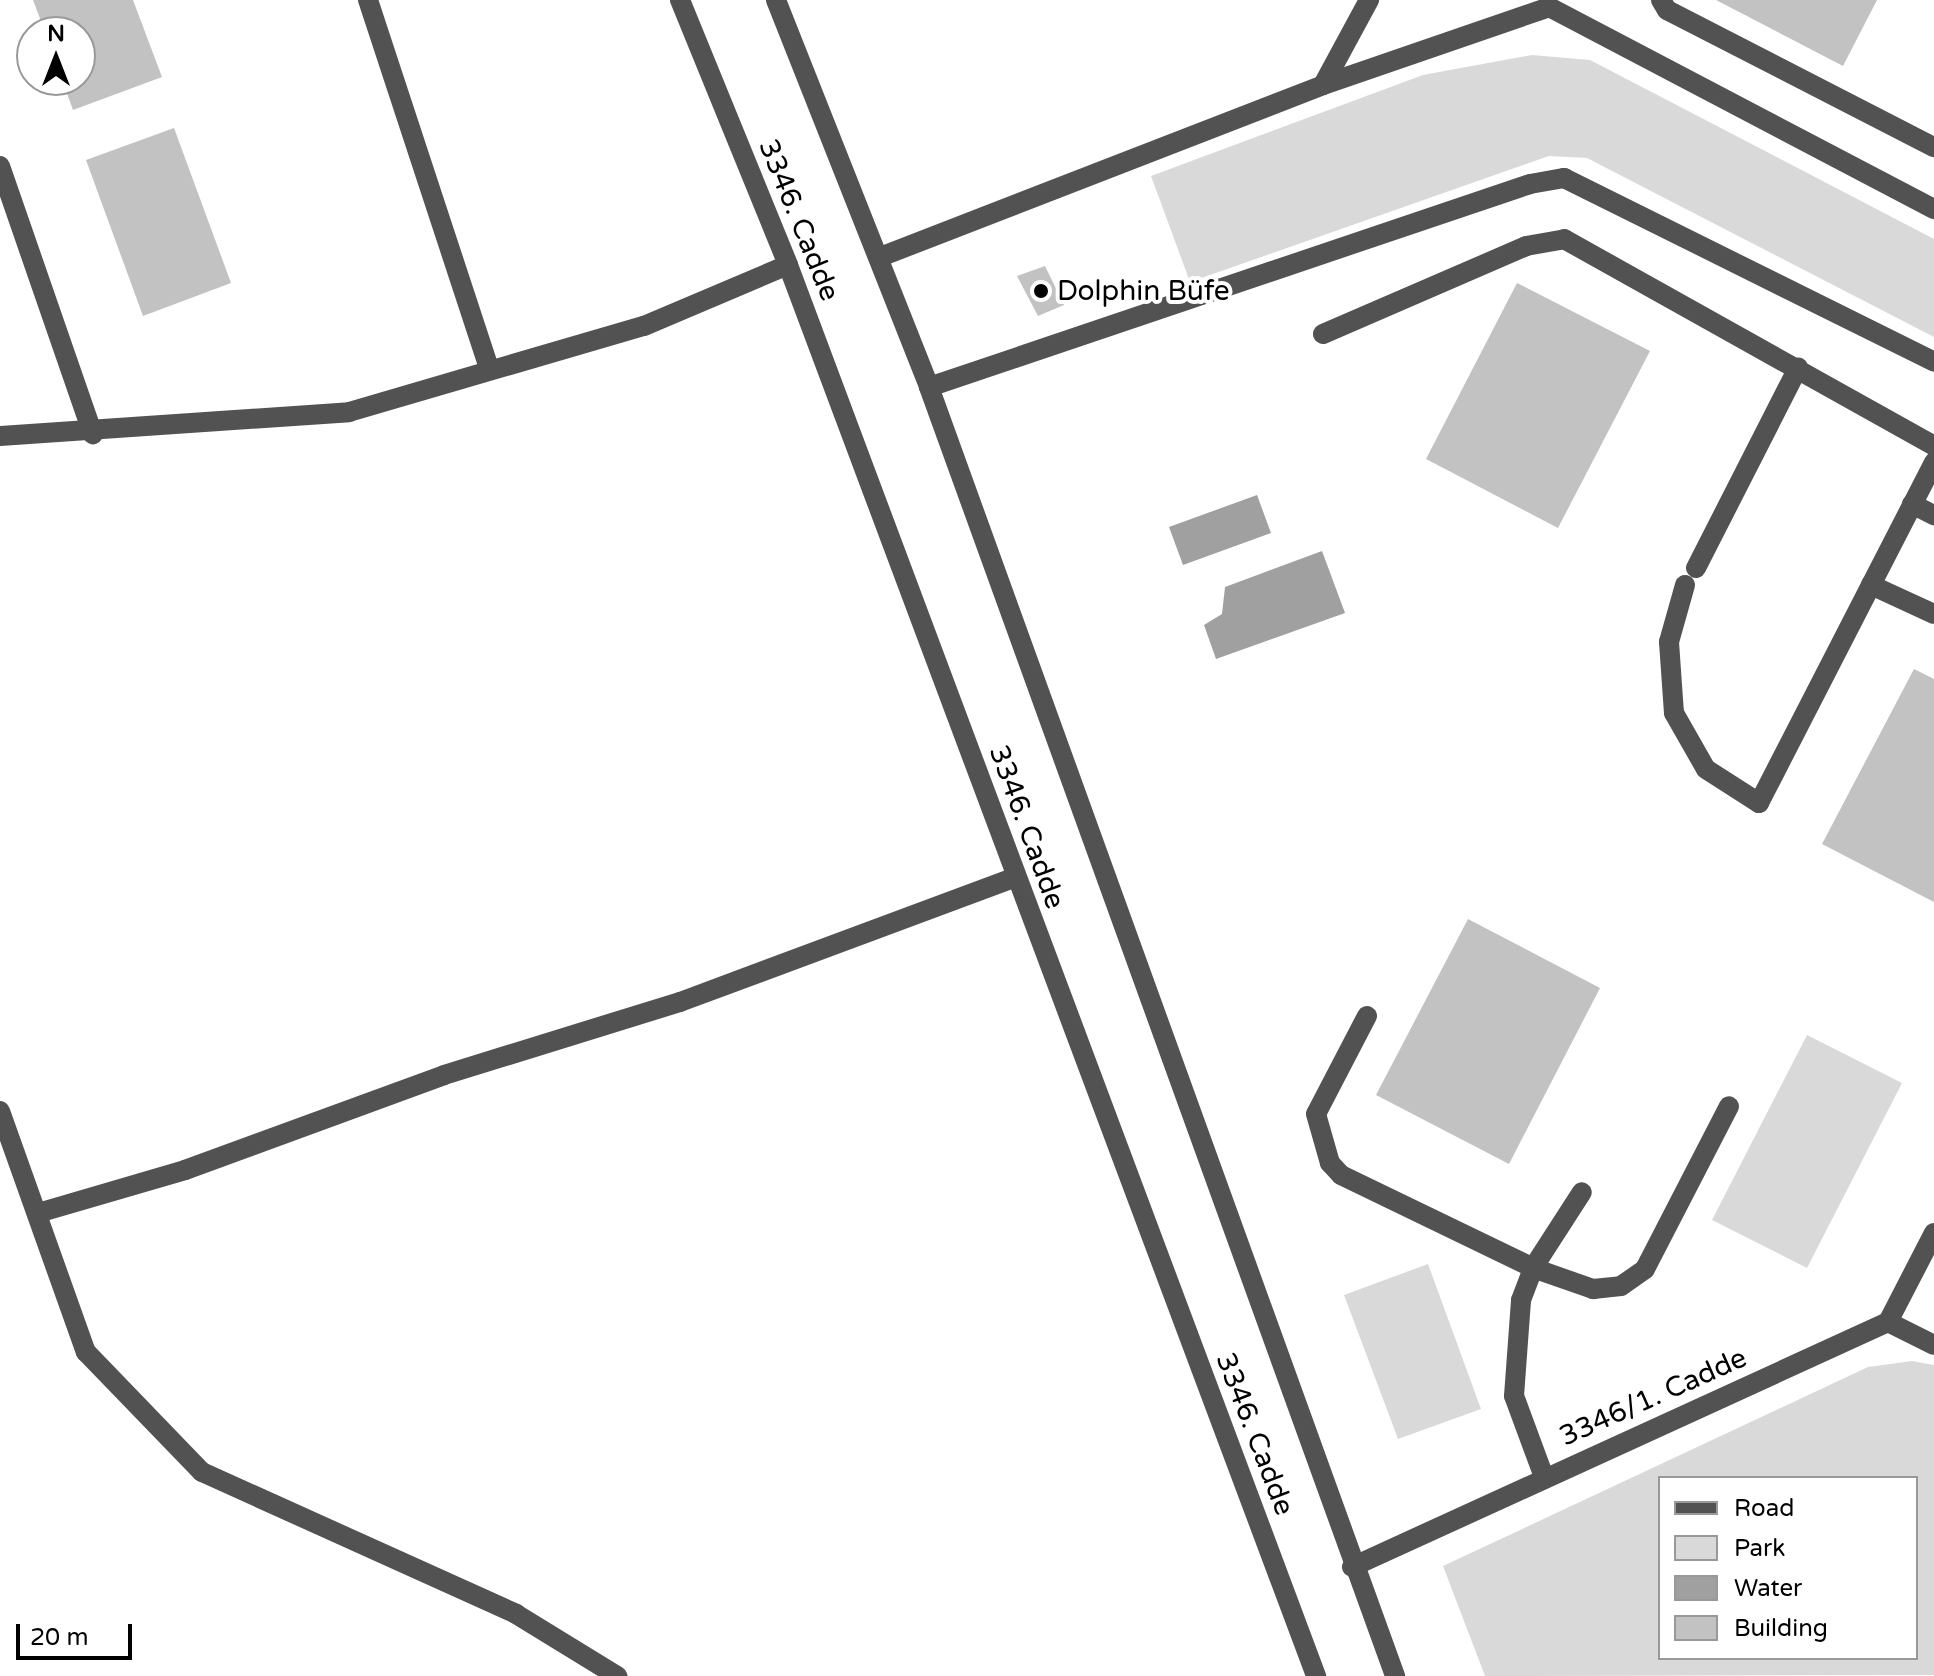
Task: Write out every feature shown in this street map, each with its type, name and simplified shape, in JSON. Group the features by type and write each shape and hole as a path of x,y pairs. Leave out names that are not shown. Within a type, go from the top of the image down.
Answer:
{"street":[{"path":"368,0 489,369"},
{"name":"3346. Cadde","path":"680,0 788,265 1316,1676"},
{"name":"3346. Cadde","path":"776,0 929,387 1352,1567 1395,1676"},
{"path":"1323,85 1369,0"},
{"path":"1661,0 1667,10 1934,147"},
{"path":"880,257 1323,85 1550,3 1934,209"},
{"path":"0,166 93,434"},
{"path":"929,387 1530,184 1564,178 1934,362"},
{"path":"1323,334 1526,246 1564,239 1934,446"},
{"path":"0,436 93,434 349,412 644,326 788,265"},
{"path":"1798,368 1690,576 1667,666 1674,713 1706,769 1759,803 1934,462"},
{"path":"1912,504 1934,515"},
{"path":"1871,585 1934,614"},
{"path":"38,1213 185,1170 444,1075 680,1002 1016,877"},
{"path":"1367,1016 1316,1114 1330,1163 1341,1175 1533,1268 1593,1289 1634,1279 1645,1269 1729,1106"},
{"path":"0,1111 86,1352 202,1472 516,1614 617,1676"},
{"path":"1544,1477 1514,1396 1521,1300 1533,1268 1582,1192"},
{"path":"1934,1233 1888,1322 1934,1345"},
{"name":"3346/1. Cadde","path":"1352,1567 1888,1322"}],"green space":[{"path":"1532,55 1590,60 1934,239 1934,337 1587,158 1549,156 1190,282 1151,176 1423,75"},
{"path":"1807,1035 1902,1083 1807,1268 1712,1220"},
{"path":"1428,1264 1481,1409 1398,1439 1344,1295"},
{"path":"1912,1361 1934,1365 1934,1675 1485,1676 1443,1566 1868,1367"}],"water":[{"path":"1257,495 1271,533 1183,565 1169,527"},
{"path":"1322,551 1345,613 1216,659 1204,625 1222,614 1225,587"}],"building":[{"path":"33,0 133,0 162,77 73,110 68,96 96,96 96,16 39,16"},
{"path":"1716,0 1877,0 1843,66"},
{"path":"174,128 231,283 143,316 86,160"},
{"name":"Dolphin Büfe","path":"1045,266 1064,305 1038,316 1017,276"},
{"path":"1517,283 1650,351 1558,528 1426,459"},
{"path":"1914,669 1934,679 1934,902 1822,844"},
{"path":"1468,919 1600,988 1509,1164 1376,1095"}],"place":[{"name":"Dolphin Büfe","path":"1041,291"}]}
